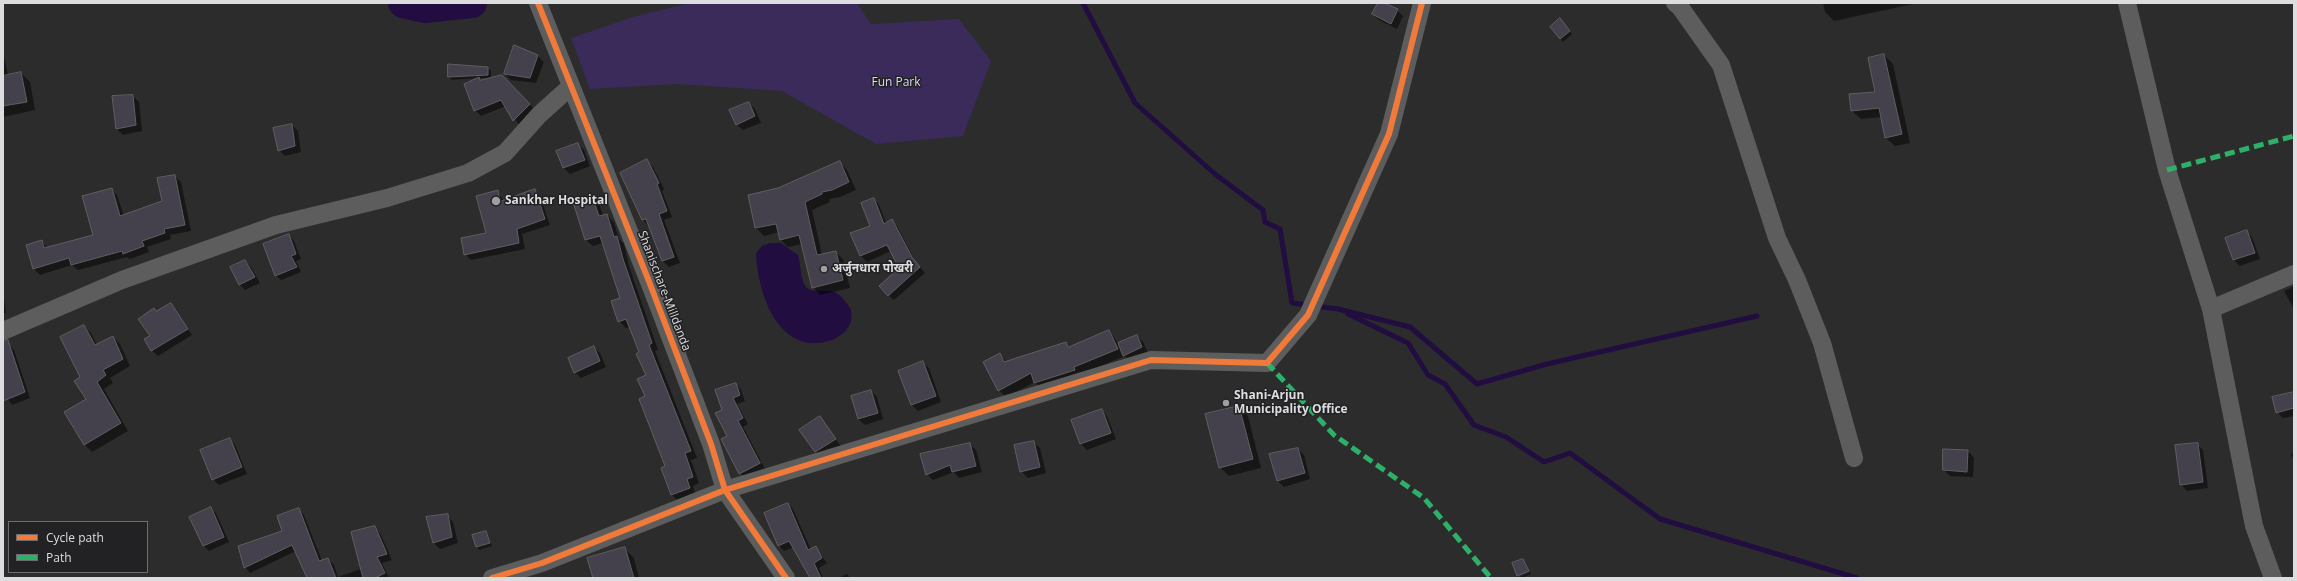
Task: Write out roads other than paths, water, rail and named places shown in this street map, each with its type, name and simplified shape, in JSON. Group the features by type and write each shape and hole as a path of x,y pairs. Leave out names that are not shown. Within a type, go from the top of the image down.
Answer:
{"street":[{"name":"Shanischare-Milldanda","path":"538,3 570,88 650,284 711,444 725,490 786,578"},
{"path":"492,578 545,570 725,490 1151,360 1267,363 1308,315 1389,134 1422,3"},
{"path":"1675,3 1680,7 1721,65 1777,238 1797,280 1822,343 1854,458"},
{"path":"2127,3 2167,170 2211,309 2254,526 2273,578"},
{"path":"3,331 122,280 276,225 387,198 468,173 505,153 539,115 570,88"},
{"path":"2211,309 2294,274"}],"waterway":[{"path":"403,3 425,8 472,3"},
{"path":"1083,3 1135,103 1215,174 1263,210 1265,222 1280,229 1292,303 1338,309 1410,327 1477,384 1547,364 1757,316"},
{"path":"1348,314 1408,343 1428,375 1445,384 1474,425 1506,437 1544,462 1570,453 1660,519 1857,578"}],"place":[{"name":"Sankhar Hospital","path":"496,201"},
{"name":"अर्जुनधारा पोखरी","path":"824,269"},
{"name":"Shani-Arjun Municipality Office","path":"1226,403"}],"park label":[{"name":"Fun Park","path":"896,83"}]}
